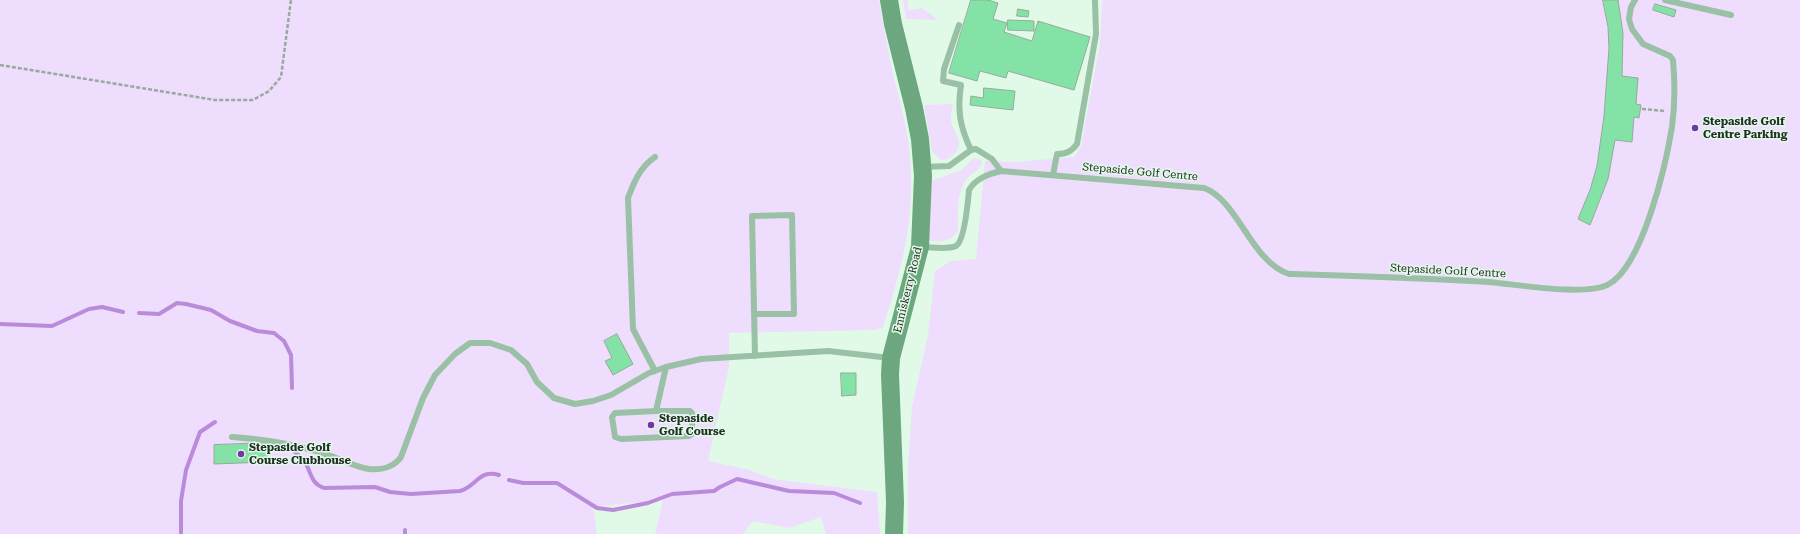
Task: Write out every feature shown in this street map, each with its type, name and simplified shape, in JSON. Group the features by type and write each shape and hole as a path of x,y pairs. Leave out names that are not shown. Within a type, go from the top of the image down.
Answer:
{"main road":[{"name":"Enniskerry Road","path":"889,0 893,24 914,108 920,139 922,168 920,247 891,358 890,374 895,502 894,534"}],"lane":[{"path":"1053,175 1056,154 1064,154 1071,151 1077,144 1096,34 1095,0"},
{"name":"Stepaside Golf Centre","path":"1001,171 1204,188 1210,190 1222,200 1267,260 1278,270 1289,274 1488,282 1592,289 1608,285 1615,279 1630,260 1642,236 1664,164 1673,112 1673,60 1670,56 1643,44 1632,29 1629,19 1630,7 1635,0"},
{"path":"1665,0 1732,15"},
{"path":"959,25 944,69 944,81 961,85 958,106 965,138 971,150"},
{"path":"920,247 951,247 958,244 962,237 969,190 972,184 987,175 1001,171 983,152 976,149 971,150 949,166 922,168"},
{"path":"655,157 646,163 633,184 628,198 633,329 655,371"},
{"path":"754,314 794,314 792,215 752,216 754,314 755,356"},
{"path":"232,437 273,440 302,446 367,468 390,467 396,464 401,457 423,398 435,376 455,354 470,343 490,344 510,350 527,364 537,382 554,398 575,404 593,401 611,395 655,371 666,367 701,359 828,351 891,358"},
{"path":"656,411 666,367"},
{"path":"656,411 690,411 692,413 692,434 689,436 615,437 612,417 614,413 656,411"}],"path":[{"path":"0,65 215,100 253,100 269,91 281,76 291,0"},
{"path":"1642,109 1673,112"}],"shaded area":[{"name":"Stepaside Golf Course","path":"0,0 879,0 893,74 907,136 911,179 911,200 906,243 896,285 883,327 875,330 729,333 729,367 708,461 750,470 773,479 877,492 880,534 826,534 821,517 789,528 753,521 743,534 655,534 663,500 593,507 597,534 0,534"},
{"path":"903,0 908,0 908,10 922,8 938,20 906,19"},
{"path":"1102,0 1800,0 1800,534 908,534 908,468 912,407 928,335 935,271 951,261 976,259 985,161 1016,162 1074,157 1081,146 1100,43"},
{"path":"953,104 951,119 958,137 959,146 957,151 951,157 941,160 932,151 924,105"},
{"path":"974,158 981,160 982,164 963,185 958,204 958,231 949,239 936,241 928,240 931,181 961,170"}],"building":[{"path":"971,0 988,0 998,3 993,19 1007,23 1004,32 1032,41 1038,21 1090,37 1074,90 1008,71 1006,78 980,71 977,81 949,73"},
{"path":"1603,0 1618,0 1623,33 1622,76 1638,78 1636,104 1641,105 1639,118 1634,117 1632,142 1615,140 1608,179 1590,225 1578,219 1590,190 1597,166 1604,116 1609,48 1608,27"},
{"path":"1655,4 1676,10 1674,17 1653,10"},
{"path":"1018,9 1029,11 1028,17 1017,16"},
{"path":"1008,20 1034,21 1034,31 1008,30"},
{"path":"984,88 1015,91 1013,110 970,105 971,96 983,98"},
{"path":"617,334 633,364 613,375 605,361 612,358 604,341"},
{"path":"841,373 856,373 856,395 842,396"},
{"name":"Stepaside Golf Course Clubhouse","path":"267,443 267,462 214,464 214,445"}],"waterway":[{"path":"139,313 159,314 177,303 186,304 211,310 230,321 257,331 274,333 284,341 291,355 292,388"},
{"path":"0,324 52,326 89,309 102,307 123,312"},
{"path":"181,534 181,501 186,470 200,432 215,422"},
{"path":"295,452 306,464 314,481 324,488 375,487 390,492 411,494 460,491 466,489 482,476 487,474 499,475"},
{"path":"509,480 523,483 557,483 597,508 613,510 648,503 672,494 714,491 737,479 789,491 834,493 860,503"}],"place":[{"name":"Stepaside Golf Centre Parking","path":"1695,128"},
{"name":"Stepaside Golf Course","path":"651,425"},
{"name":"Stepaside Golf Course Clubhouse","path":"241,454"}]}
